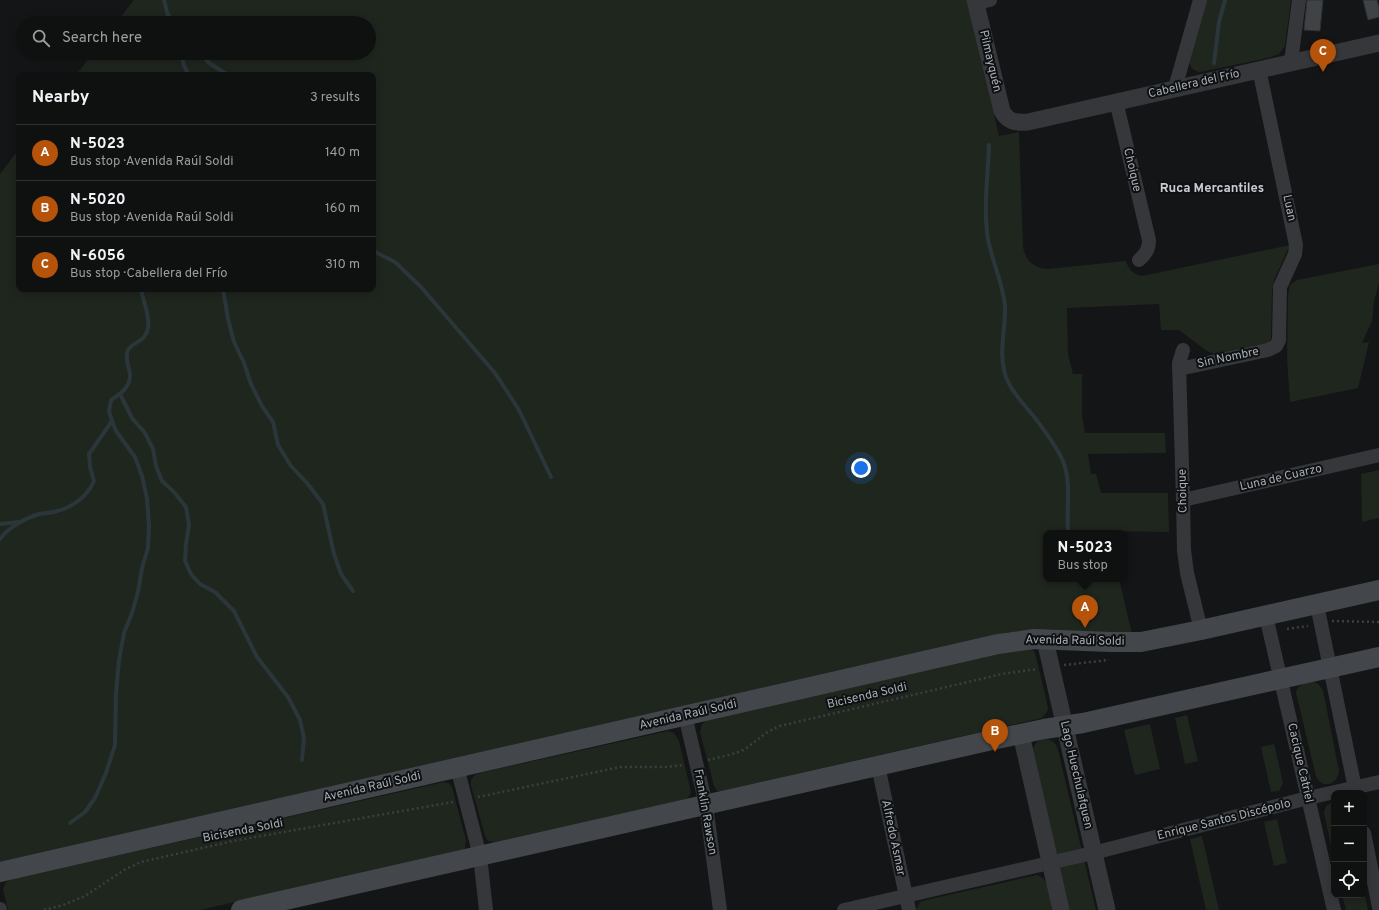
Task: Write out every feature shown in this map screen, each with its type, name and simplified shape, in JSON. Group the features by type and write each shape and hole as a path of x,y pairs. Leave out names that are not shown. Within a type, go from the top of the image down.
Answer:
{"main road":[{"name":"Avenida Raúl Soldi","path":"0,872 998,644 1025,640 1141,642 1317,605 1379,590"},
{"path":"242,910 1021,734 1083,723 1379,656"}],"street":[{"path":"1175,88 1200,0"},
{"path":"1291,62 1299,0"},
{"name":"Pilmayquén","path":"981,1 1000,104 1005,116 1009,120"},
{"name":"Cabellera del Frío","path":"1009,120 1028,122 1379,43"},
{"name":"Luan","path":"1259,69 1296,245 1294,254 1280,287 1278,340 1276,346"},
{"name":"Choique","path":"1116,101 1149,240 1147,252 1139,260"},
{"name":"Sin Nombre","path":"1179,369 1268,350 1276,346"},
{"name":"Choique","path":"1183,350 1179,369 1183,545 1185,561 1201,630"},
{"name":"Luna de Cuarzo","path":"1183,500 1379,455"},
{"path":"1317,605 1355,790"},
{"name":"Cacique Catriel","path":"1266,616 1334,910"},
{"name":"Lago Huechulafquen","path":"1045,640 1107,910"},
{"name":"Franklin Rawson","path":"685,715 706,805 720,910"},
{"path":"1021,734 1062,910"},
{"name":"Alfredo Asmar","path":"878,766 909,910"},
{"path":"457,767 480,856 486,910"},
{"name":"Enrique Santos Discépolo","path":"1355,790 1379,782"},
{"name":"Enrique Santos Discépolo","path":"1050,863 1308,798 1331,794"},
{"path":"1367,847 1379,904"},
{"path":"844,910 1050,863"}],"path":[{"name":"Bicisenda Soldi","path":"707,760 743,750 768,731 780,726 1002,674 1038,669"},
{"path":"474,798 616,768 629,766 670,767 685,765"},
{"name":"Bicisenda Soldi","path":"44,910 63,905 85,896 124,870 142,862 233,841 456,802"}],"shaded area":[{"path":"134,0 968,0 999,136 1019,132 1023,246 1030,262 1038,267 1047,269 1126,261 1128,267 1132,271 1142,276 1290,245 1274,280 1272,290 1271,339 1267,344 1215,354 1207,351 1179,330 1161,330 1159,304 1067,308 1068,354 1073,374 1082,374 1082,415 1085,433 1165,433 1166,453 1088,454 1091,474 1096,474 1101,493 1168,493 1169,532 1127,531 1127,530 1043,530 1043,582 1120,582 1132,634 1023,631 1002,633 0,862 0,174 16,153 16,292 376,292 376,72 78,72 88,60 376,60 376,16 121,16"},
{"path":"1206,0 1291,0 1285,46 1279,54 1268,58 1200,72 1194,70 1189,62"},
{"path":"1379,264 1379,283 1374,301 1372,321 1362,343 1369,342 1358,388 1290,402 1287,360 1288,295 1290,285 1297,280"},
{"path":"1379,470 1379,518 1362,522 1361,474"},
{"path":"1023,647 1032,649 1035,653 1048,707 1047,712 1042,718 721,791 717,791 714,786 700,732 702,724 707,720"},
{"path":"1312,681 1318,684 1323,690 1339,771 1336,780 1329,784 1322,783 1316,776 1296,693 1299,686"},
{"path":"1187,715 1198,761 1185,764 1175,718"},
{"path":"1150,724 1160,769 1135,775 1124,730"},
{"path":"668,731 674,733 679,741 691,792 685,800 495,842 488,841 485,836 471,786 472,778 476,775"},
{"path":"1044,739 1053,742 1058,750 1096,910 1069,910 1033,753 1036,743 1039,740"},
{"path":"1274,744 1283,783 1279,791 1271,792 1261,747"},
{"path":"444,782 449,783 452,787 466,840 465,849 460,851 200,910 8,910 3,889 6,882 13,879"},
{"path":"1331,803 1331,845 1324,813 1326,806"},
{"path":"1277,819 1287,863 1274,866 1264,822"},
{"path":"1202,836 1219,910 1206,910 1190,839"},
{"path":"1037,875 1045,880 1050,895 1052,910 916,910 920,902 926,900"},
{"path":"1343,898 1365,898 1368,910 1346,910"}],"building":[{"path":"1307,0 1323,0 1320,31 1304,30"},
{"path":"1363,0 1377,0 1379,17 1368,20"}],"waterway":[{"path":"164,0 169,16"},
{"path":"1214,63 1219,22 1225,0"},
{"path":"183,60 187,72"},
{"path":"207,60 223,72"},
{"path":"989,145 986,216 988,239 1002,289 1005,306 1002,346 1004,370 1008,382 1018,398 1048,436 1063,461 1066,470 1068,488 1068,530"},
{"path":"376,252 395,262 421,287 495,373 519,410 551,477"},
{"path":"70,823 85,812 95,798 106,773 115,745 116,693 119,660 124,633 138,592 142,568 148,548 149,525 147,499 142,476 135,457 116,431 109,411 111,400 124,390 129,383 130,374 127,359 128,350 131,346 142,339 148,328 148,315 142,292"},
{"path":"224,292 234,342 244,363 251,384 262,406 273,422 278,445 291,466 307,483 323,504 334,554 341,574 353,591"},
{"path":"120,394 132,418 145,433 153,449 156,466 162,481 174,492 186,507 189,525 185,561 191,574 200,584 215,592 234,611 257,657 288,697 300,720 304,738 302,760"},
{"path":"0,539 12,527 23,521 39,514 67,508 83,497 94,481 90,467 89,454 112,421"},
{"path":"0,524 19,522"}],"place":[{"name":"N-6056","path":"1323,72"},
{"name":"N-5023","path":"1085,628"},
{"name":"N-5020","path":"995,752"}],"district":[{"name":"Ruca Mercantiles","path":"1212,189"}]}
